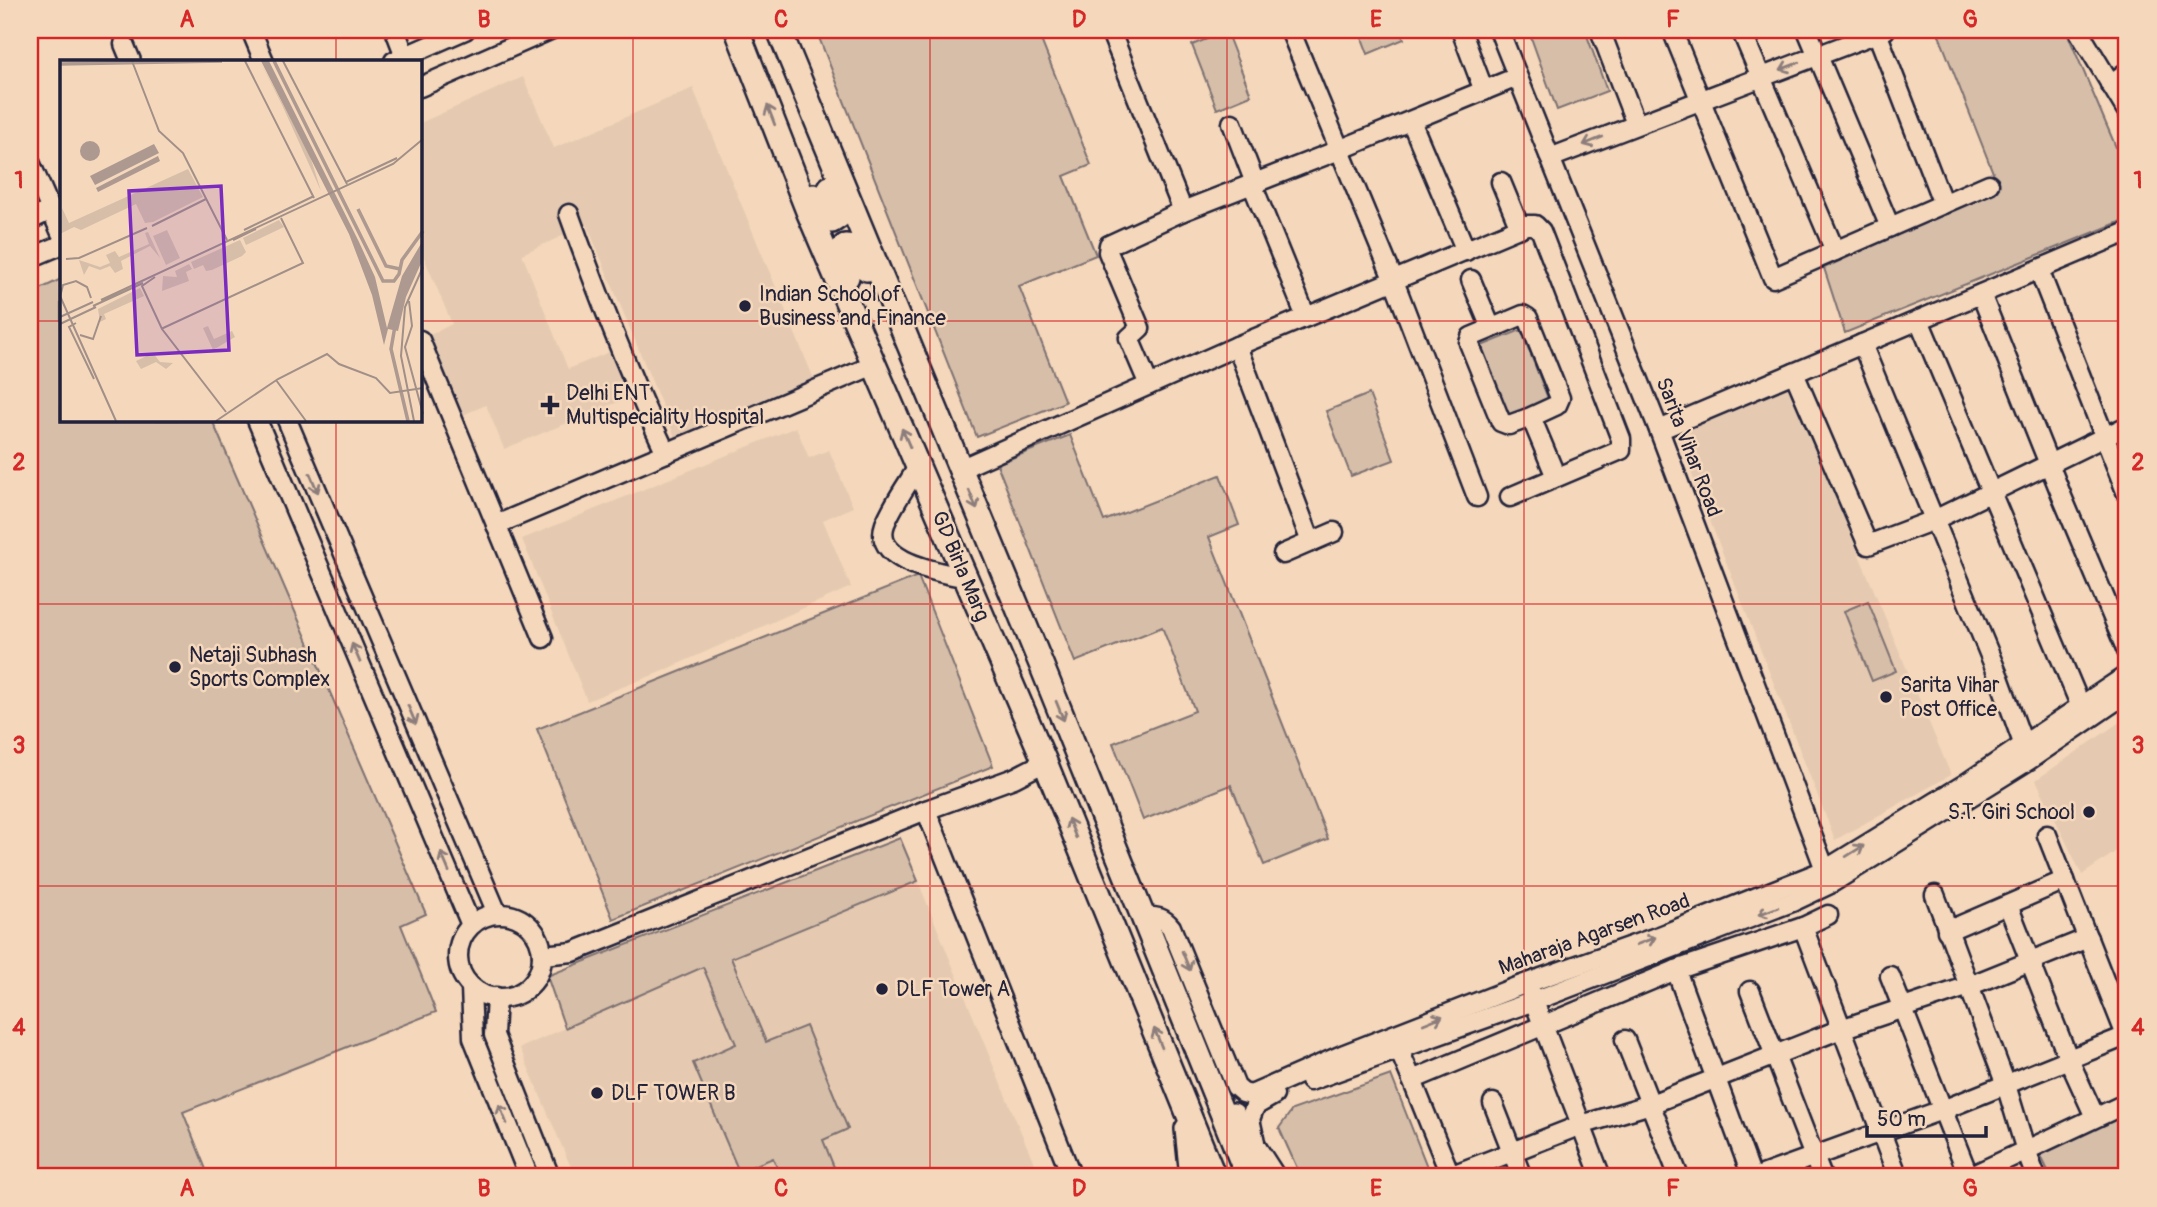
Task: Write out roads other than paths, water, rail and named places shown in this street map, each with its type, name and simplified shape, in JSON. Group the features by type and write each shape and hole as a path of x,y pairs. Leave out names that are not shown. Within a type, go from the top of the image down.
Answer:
{"main road":[{"name":"GD Birla Marg","path":"737,30 862,337 1045,762 1214,1177"},
{"name":"GD Birla Marg","path":"779,30 1210,1081"},
{"path":"783,147 798,159 823,215 827,220 835,220 839,210 812,145 811,108"},
{"path":"862,337 863,319 840,256 840,251 845,246 856,247 884,304 898,321"},
{"path":"1210,1081 1273,1177"},
{"path":"1210,1081 1248,1177"},
{"path":"1184,1102 1192,1177"}],"street":[{"path":"251,30 264,60"},
{"path":"395,30 400,59 465,30"},
{"path":"422,86 550,30"},
{"path":"1290,30 1394,281 1477,497"},
{"path":"1461,30 1484,91"},
{"name":"Sarita Vihar Road","path":"1499,30 1659,430 1828,877"},
{"path":"1600,30 1636,124"},
{"path":"1672,30 1773,278 1989,184"},
{"path":"1741,30 1835,251"},
{"path":"1807,30 1889,227"},
{"path":"2078,30 2127,111"},
{"path":"1550,158 1879,31 1943,204"},
{"path":"1117,32 1183,211"},
{"path":"124,44 131,60"},
{"path":"2110,84 2127,72"},
{"path":"1149,385 1129,338 1140,328 1108,249 1113,242 1183,211 1517,77"},
{"path":"1411,121 1466,251"},
{"path":"1232,123 1306,317"},
{"path":"30,162 60,231"},
{"path":"1501,182 1520,228"},
{"path":"30,219 51,210"},
{"path":"569,214 604,314 666,453"},
{"path":"960,469 1237,346 1520,228 1535,225 1541,230 1622,443 1621,450 1510,497"},
{"path":"1659,430 2127,232"},
{"path":"30,258 60,245"},
{"path":"2039,270 2127,494"},
{"path":"1471,280 1491,328"},
{"path":"1981,294 2127,651"},
{"path":"1523,315 1528,318 1560,398 1557,405 1531,417 1504,425 1499,419 1469,343 1471,337 1523,315"},
{"path":"1919,320 2084,712"},
{"path":"1862,344 2026,752"},
{"path":"422,345 543,638"},
{"path":"1237,346 1311,542"},
{"path":"496,525 874,365"},
{"path":"1794,373 1868,545 1934,520 2127,426"},
{"path":"1531,417 1556,477"},
{"path":"258,422 471,925"},
{"path":"288,422 497,913"},
{"path":"918,467 884,527 885,542 896,557 966,578"},
{"path":"1283,554 1334,532"},
{"name":"Maharaja Agarsen Road","path":"1144,916 1158,917 1171,927 1236,1087 1251,1095 1342,1055 1396,1042 1534,1001 1792,902 2026,752 2084,712 2127,675"},
{"name":"Maharaja Agarsen Road","path":"2084,712 2127,693"},
{"path":"542,955 573,952 926,810 1014,778 1045,762"},
{"path":"926,810 1072,1177"},
{"path":"1676,970 1755,1177 1942,1110 2127,1037 2047,835"},
{"name":"Maharaja Agarsen Road","path":"1257,1149 1250,1119 1252,1112 1255,1106 1279,1093 1527,983 1828,877"},
{"path":"1947,931 2065,880"},
{"path":"1935,895 2006,1085 2036,1177"},
{"path":"2008,905 2069,1060 2095,1117"},
{"path":"497,913 513,915 529,925 537,937 542,955 540,969 533,982 519,994 504,998 486,996 471,987 462,975 457,958 459,942 471,925 481,918 497,913"},
{"path":"1412,1080 1676,970 1803,927 1829,915"},
{"path":"1803,927 1898,1177"},
{"path":"1396,1042 1451,1177 1581,1125 1651,1104 1842,1028 1969,986 2088,938"},
{"path":"1890,976 1969,1177 2127,1103"},
{"path":"1527,983 1601,1177"},
{"path":"471,987 473,1038 529,1177"},
{"path":"1749,991 1822,1177"},
{"path":"496,997 494,1035 550,1177"},
{"path":"1626,1040 1679,1177"},
{"path":"1493,1102 1521,1177"}],"place":[{"name":"Indian School of Business and Finance","path":"745,306"},
{"name":"Delhi ENT Multispeciality Hospital","path":"550,405"},
{"name":"Netaji Subhash Sports Complex","path":"175,667"},
{"name":"Sarita Vihar Post Office","path":"1886,697"},
{"name":"S.T. Giri School","path":"2089,812"},
{"name":"DLF Tower A","path":"882,989"},
{"name":"DLF TOWER B","path":"597,1093"}]}
